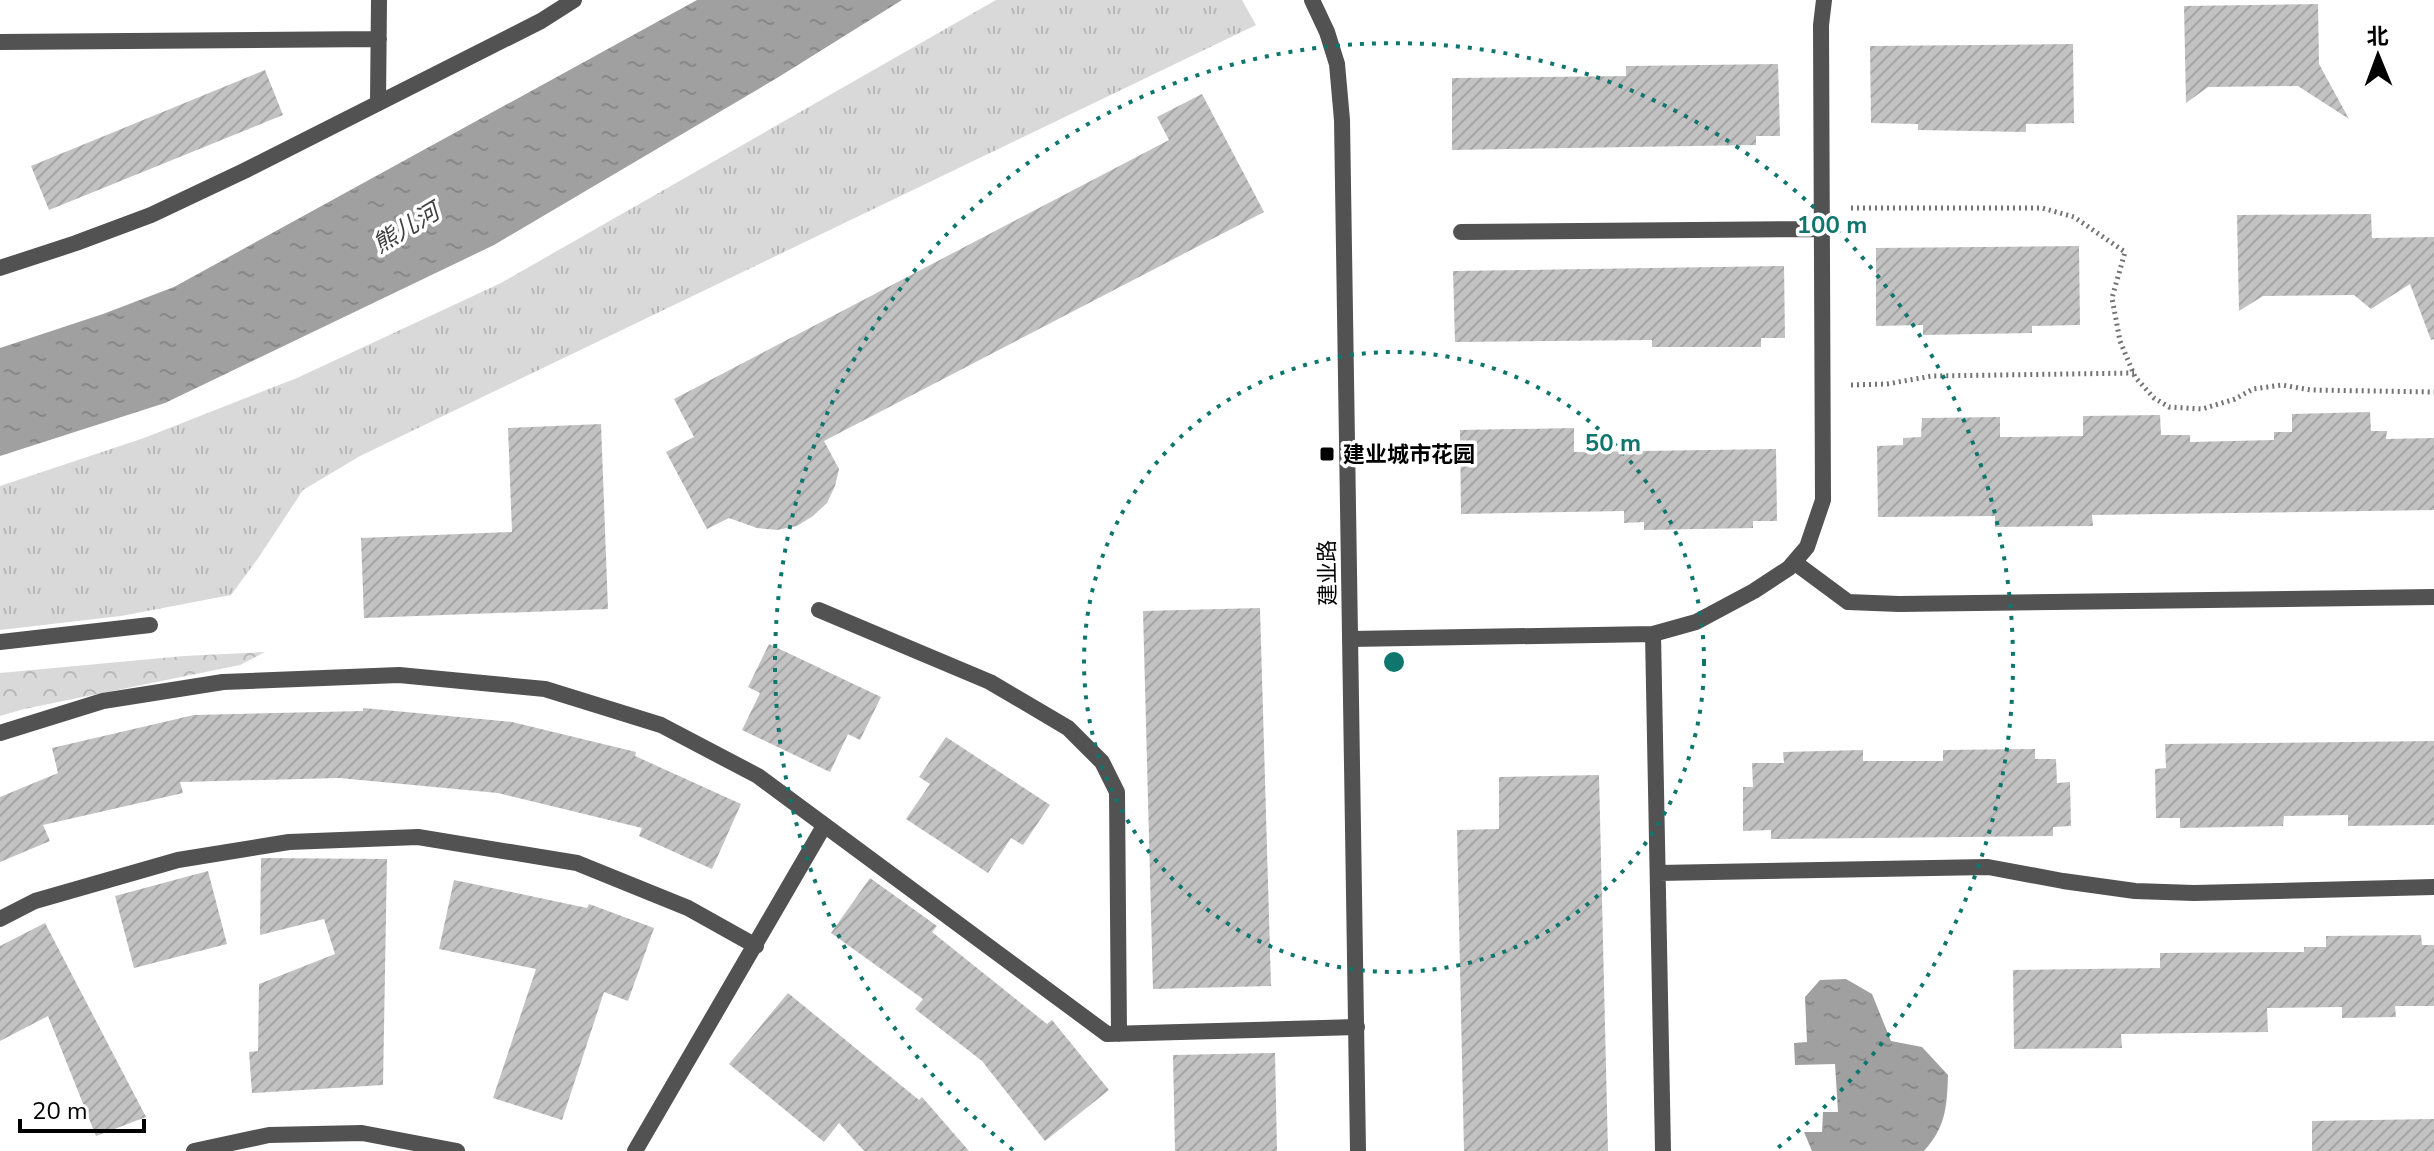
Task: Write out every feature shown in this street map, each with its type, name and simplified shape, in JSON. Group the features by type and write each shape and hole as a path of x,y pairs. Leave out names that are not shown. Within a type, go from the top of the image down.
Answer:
{"street":[{"path":"378,103 379,0"},
{"path":"0,268 151,215 541,21 574,0"},
{"name":"建业路","path":"1312,0 1337,64 1342,120 1358,1151"},
{"path":"1350,639 1653,634 1696,622 1754,591 1794,562 1807,547 1823,500 1821,25 1824,0"},
{"path":"0,42 379,39"},
{"path":"1461,232 1822,229"},
{"path":"1794,562 1848,602 1899,604 2434,597"},
{"path":"819,610 990,682 1068,728 1102,762 1117,792 1119,1034"},
{"path":"0,642 150,625"},
{"path":"1653,634 1663,1151"},
{"path":"0,733 103,701 223,682 399,675 545,689 661,725 758,776 1107,1034 1357,1027"},
{"path":"635,1151 824,826"},
{"path":"0,919 35,901 178,860 289,842 418,837 577,863 688,908 756,946"},
{"path":"1658,873 1988,867 2135,891 2194,893 2434,887"},
{"path":"194,1151 269,1135 362,1133 457,1151"}],"path":[{"path":"1822,208 2042,208 2074,217 2125,252 2112,298 2120,341 2134,373 2154,398 2169,407 2202,409 2235,399 2253,389 2282,385 2311,390 2434,392"},
{"path":"1822,385 1887,384 1932,376 2134,373"}],"green space":[{"path":"996,0 1242,0 1256,25 360,456 303,490 231,595 121,616 0,630 0,486 144,438 297,378 501,283"},
{"path":"265,652 240,665 0,716 0,673 184,656"}],"water":[{"name":"熊儿河","path":"697,0 902,0 777,78 494,245 165,403 0,456 0,348 174,287"},
{"path":"1846,979 1872,994 1891,1041 1922,1047 1948,1075 1944,1116 1924,1151 1812,1151 1804,1132 1822,1132 1823,1112 1838,1112 1835,1064 1795,1065 1794,1043 1807,1042 1805,997 1820,980"}],"building":[{"path":"2318,4 2319,64 2349,119 2298,86 2208,87 2186,103 2184,6"},
{"path":"2073,44 2074,123 2026,124 2026,132 1918,130 1918,124 1871,123 1870,46"},
{"path":"1778,64 1780,136 1756,136 1756,145 1452,150 1452,78 1626,76 1626,66"},
{"path":"265,70 283,115 49,210 31,166"},
{"path":"1202,94 1264,212 824,441 839,469 835,486 827,503 797,526 777,530 757,528 729,518 707,529 666,452 694,437 674,399 1169,140 1157,117"},
{"path":"2371,214 2372,238 2434,237 2434,339 2431,340 2410,284 2371,309 2354,295 2263,296 2239,311 2237,215"},
{"path":"2079,246 2080,325 2032,326 2032,333 1923,335 1923,325 1876,326 1876,248"},
{"path":"1784,266 1785,338 1761,338 1761,347 1652,347 1652,340 1455,342 1453,271"},
{"path":"2370,412 2371,431 2387,431 2386,439 2434,438 2434,510 2092,515 2093,526 1995,527 1995,516 1878,517 1877,446 1903,445 1903,438 1921,437 1922,418 2000,417 2000,437 2016,437 2083,436 2083,416 2160,415 2161,435 2190,435 2190,442 2274,440 2274,432 2292,432 2292,414"},
{"path":"601,424 608,609 364,618 361,538 512,532 508,428"},
{"path":"1574,428 1574,452 1776,449 1777,521 1753,521 1753,528 1644,530 1644,522 1624,523 1624,511 1461,514 1460,430"},
{"path":"1260,608 1271,986 1153,989 1143,611"},
{"path":"769,644 881,697 860,740 848,734 830,772 742,730 760,693 748,687"},
{"path":"363,708 512,722 636,752 635,756 741,804 712,869 639,836 642,828 498,793 339,778 180,782 183,793 43,825 50,841 0,862 0,797 58,773 52,748 194,715 363,711"},
{"path":"946,737 1050,805 1023,845 1011,838 988,873 906,819 930,784 919,777"},
{"path":"2434,741 2434,825 2348,826 2348,815 2284,816 2283,826 2180,828 2180,818 2156,818 2155,769 2166,768 2165,744"},
{"path":"2035,749 2035,759 2056,759 2057,783 2070,782 2071,826 2053,827 2053,836 1771,839 1771,830 1743,831 1743,787 1753,787 1752,763 1784,763 1783,752 1863,750 1863,761 1943,761 1943,750"},
{"path":"1599,775 1608,1151 1464,1151 1457,830 1499,829 1499,777"},
{"path":"261,858 387,859 383,1085 252,1093 249,1052 258,1051 259,984 335,954 324,919 260,935"},
{"path":"208,871 227,944 134,968 115,896"},
{"path":"870,878 937,926 932,932 1047,1024 1052,1020 1109,1090 1045,1141 982,1061 915,1009 923,999 831,933"},
{"path":"454,880 587,908 589,904 654,928 628,1001 604,992 562,1120 493,1098 536,969 439,949"},
{"path":"45,923 146,1117 96,1136 48,1016 0,1041 0,946"},
{"path":"2421,935 2422,945 2434,945 2434,1006 2395,1006 2396,1017 2342,1018 2342,1007 2267,1008 2268,1032 2121,1034 2122,1048 2014,1049 2013,970 2160,968 2160,953 2304,952 2304,947 2326,947 2326,936"},
{"path":"788,993 919,1100 922,1097 969,1151 864,1151 839,1123 824,1142 729,1064"},
{"path":"1275,1053 1277,1151 1175,1151 1173,1055"},
{"path":"2434,1119 2434,1151 2312,1151 2312,1121"}],"place":[{"name":"建业城市花园","path":"1327,454"}]}
